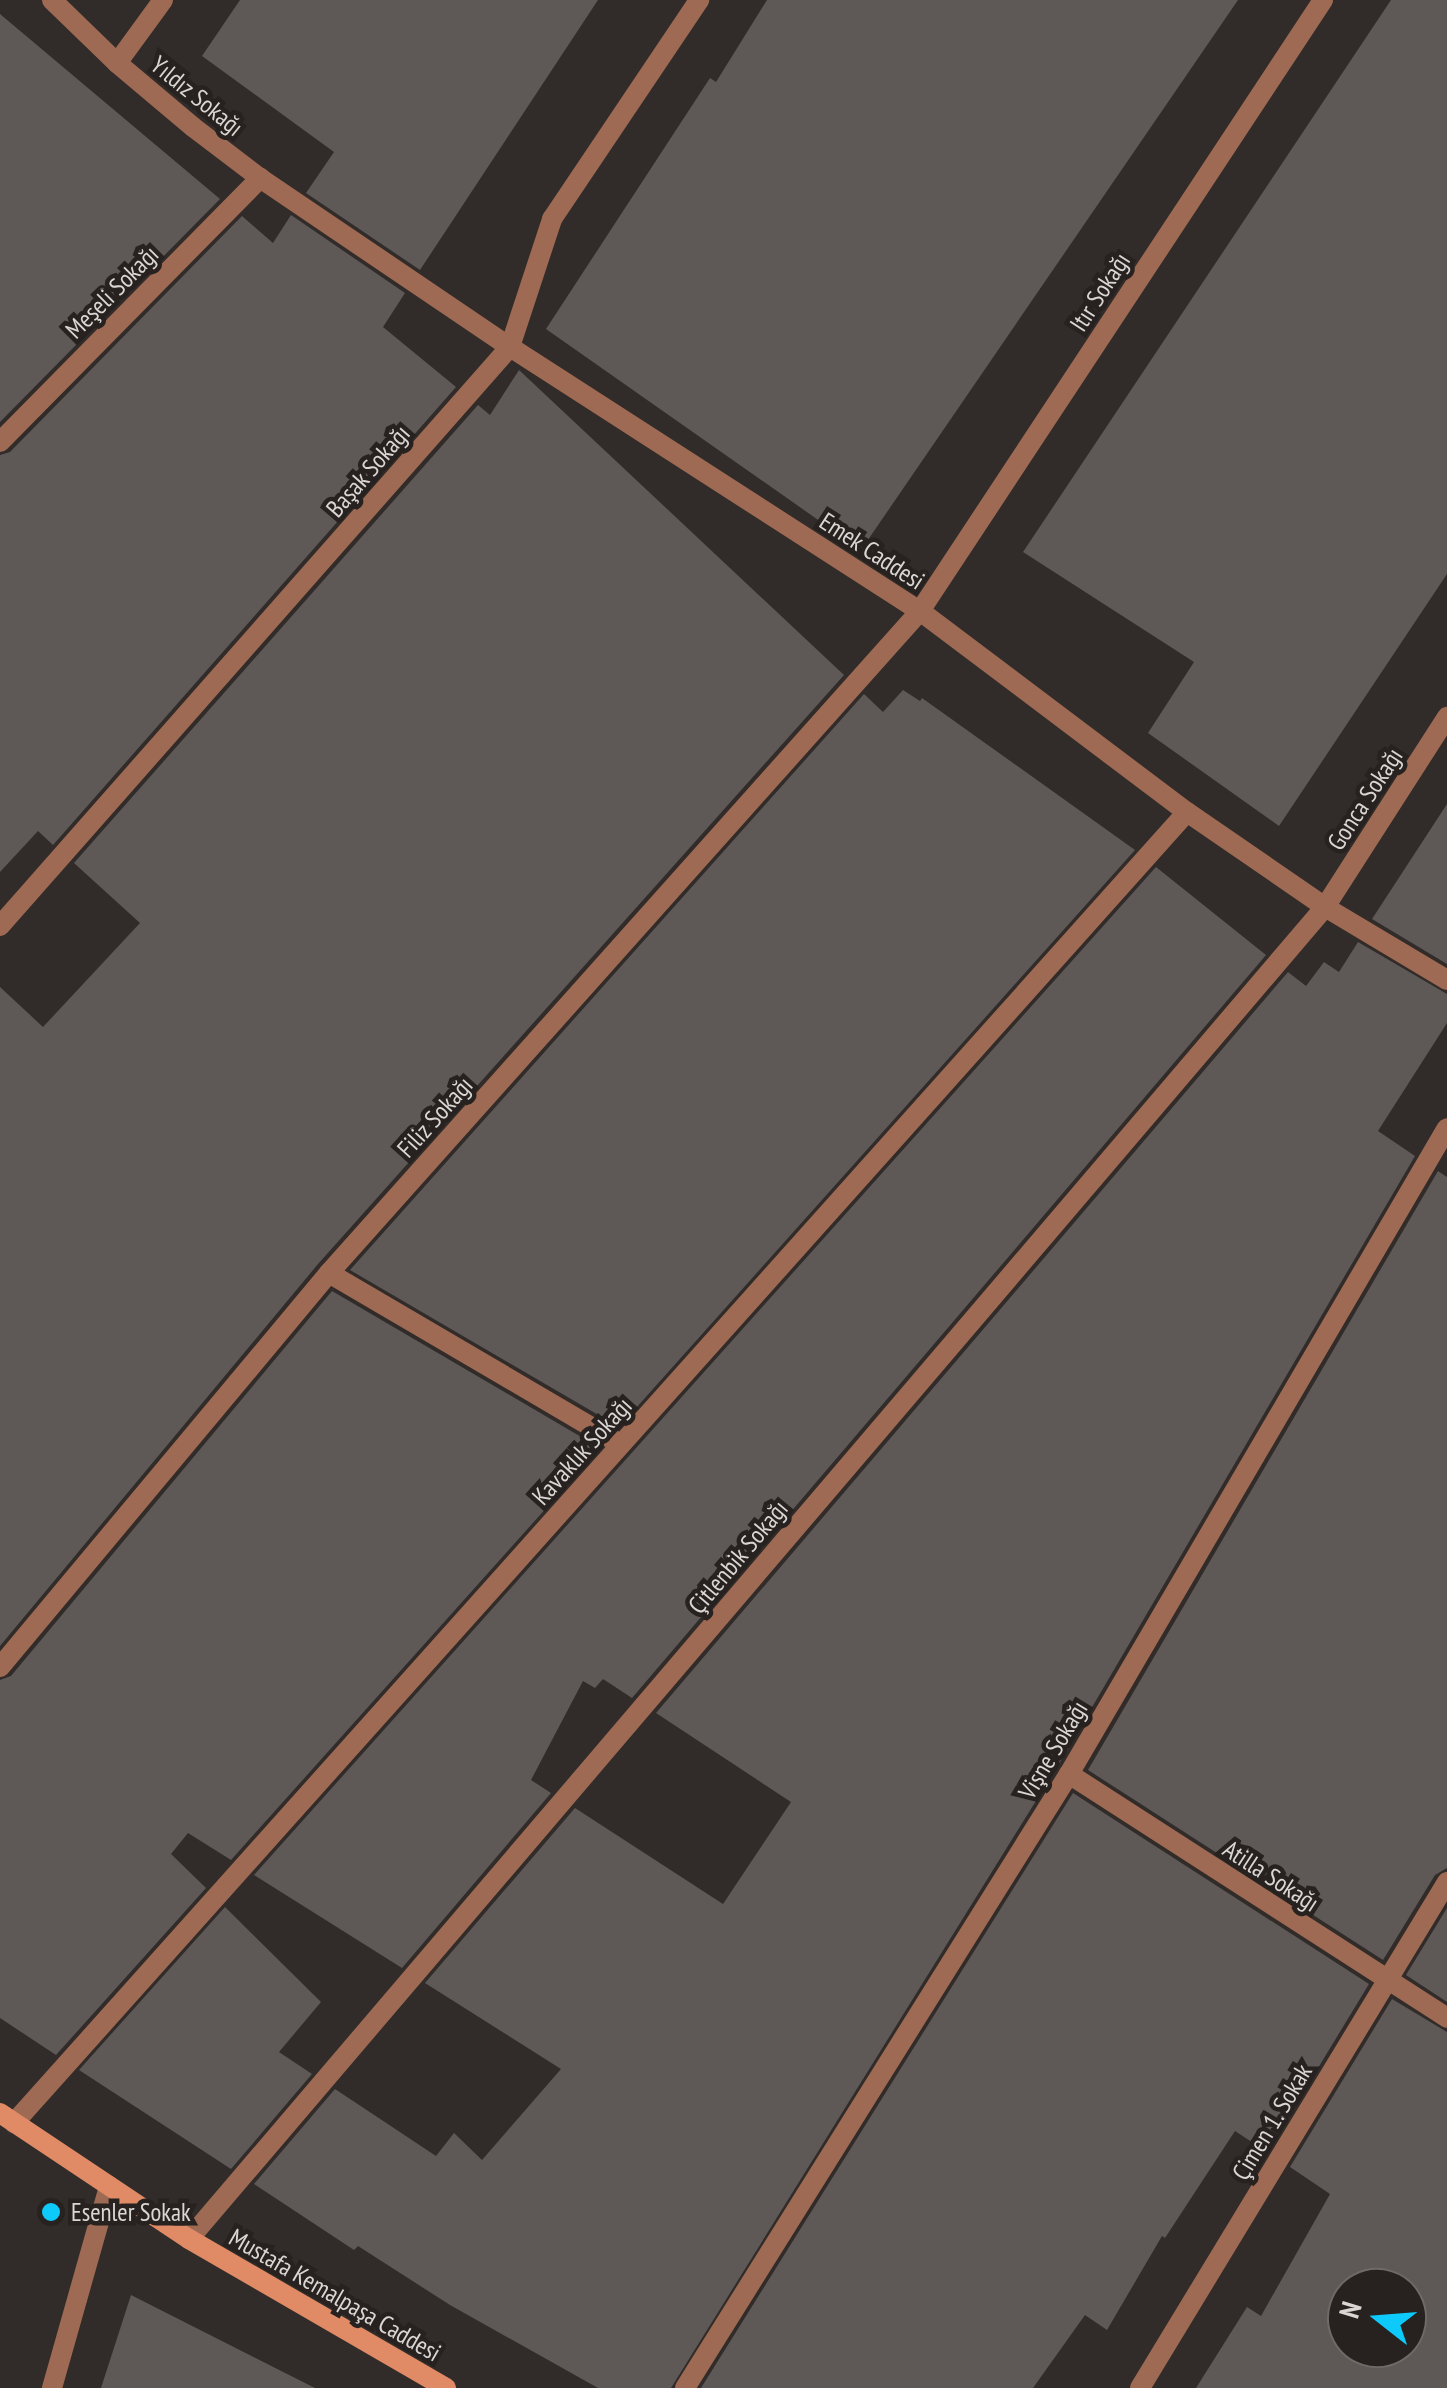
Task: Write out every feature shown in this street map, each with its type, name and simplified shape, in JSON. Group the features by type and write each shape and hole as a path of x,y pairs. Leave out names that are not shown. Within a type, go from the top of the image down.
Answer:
{"street":[{"path":"52,0 117,63"},
{"name":"Yıldız Sokağı","path":"162,0 117,63 260,178"},
{"name":"Başak Sokağı","path":"0,926 510,347 552,219 699,0"},
{"name":"Itır Sokağı","path":"920,611 1323,0"},
{"name":"Emek Caddesi","path":"260,178 510,347 920,611 1187,812 1325,907 1447,980"},
{"name":"Meşeli Sokağı","path":"0,442 260,178"},
{"name":"Filiz Sokağı","path":"0,1666 329,1273 920,611"},
{"name":"Gonca Sokağı","path":"1325,907 1447,717"},
{"name":"Kavaklık Sokağı","path":"7,2118 621,1444 1187,812"},
{"name":"Çitlenbik Sokağı","path":"188,2239 1325,907"},
{"name":"Vişne Sokağı","path":"685,2388 1069,1774 1447,1128"},
{"path":"329,1273 621,1444"},
{"name":"Atilla Sokağı","path":"1069,1774 1447,2018"},
{"name":"Çimen 1. Sokak","path":"1140,2388 1447,1882"},
{"name":"Mustafa Kemalpaşa Caddesi","path":"7,2118 188,2239 446,2388"},
{"path":"52,2388 110,2186"}],"building":[{"path":"240,0 598,0 420,270 306,193 334,152 202,56"},
{"path":"767,0 1238,0 861,550 546,329 710,78 716,82"},
{"path":"1391,0 1447,0 1447,574 1279,826 1148,733 1194,662 1023,552"},
{"path":"0,14 220,199 0,422"},
{"path":"291,215 405,293 383,327 456,387 53,845 38,831 0,872 0,455 10,452 242,216 273,243"},
{"path":"519,370 844,675 318,1264 0,1646 0,987 43,1027 140,923 74,863 478,405 490,415"},
{"path":"903,690 920,701 922,698 1135,850 619,1427 350,1270 864,694 883,712"},
{"path":"1447,804 1447,964 1372,919"},
{"path":"1156,867 1266,955 632,1698 603,1679 595,1688 583,1681 531,1780 551,1793 402,1968 254,1875"},
{"path":"1358,942 1447,994 1447,1023 1378,1131 1415,1156 1057,1767 671,2388 598,2388 450,2305 358,2246 354,2250 254,2184 335,2089 436,2156 454,2133 482,2160 561,2069 425,1983 575,1808 723,1904 791,1802 656,1713 1288,972 1306,986 1324,962 1339,972"},
{"path":"1438,1171 1447,1177 1447,1868 1435,1875 1383,1960 1088,1770"},
{"path":"332,1291 600,1448 231,1860 188,1833 171,1854 206,1888 56,2055 0,2018 0,1680 11,1676"},
{"path":"1073,1793 1369,1984 1267,2152 1235,2131 1165,2238 1162,2236 1107,2330 1085,2315 1033,2388 701,2388"},
{"path":"225,1907 321,2002 279,2052 312,2074 231,2169 79,2070"},
{"path":"1447,1908 1447,2002 1406,1975"},
{"path":"1392,1999 1447,2032 1447,2388 1196,2388 1247,2307 1261,2316 1330,2194 1290,2167"},
{"path":"131,2295 315,2388 101,2388"}],"place":[{"name":"Esenler Sokak","path":"51,2212"}]}
